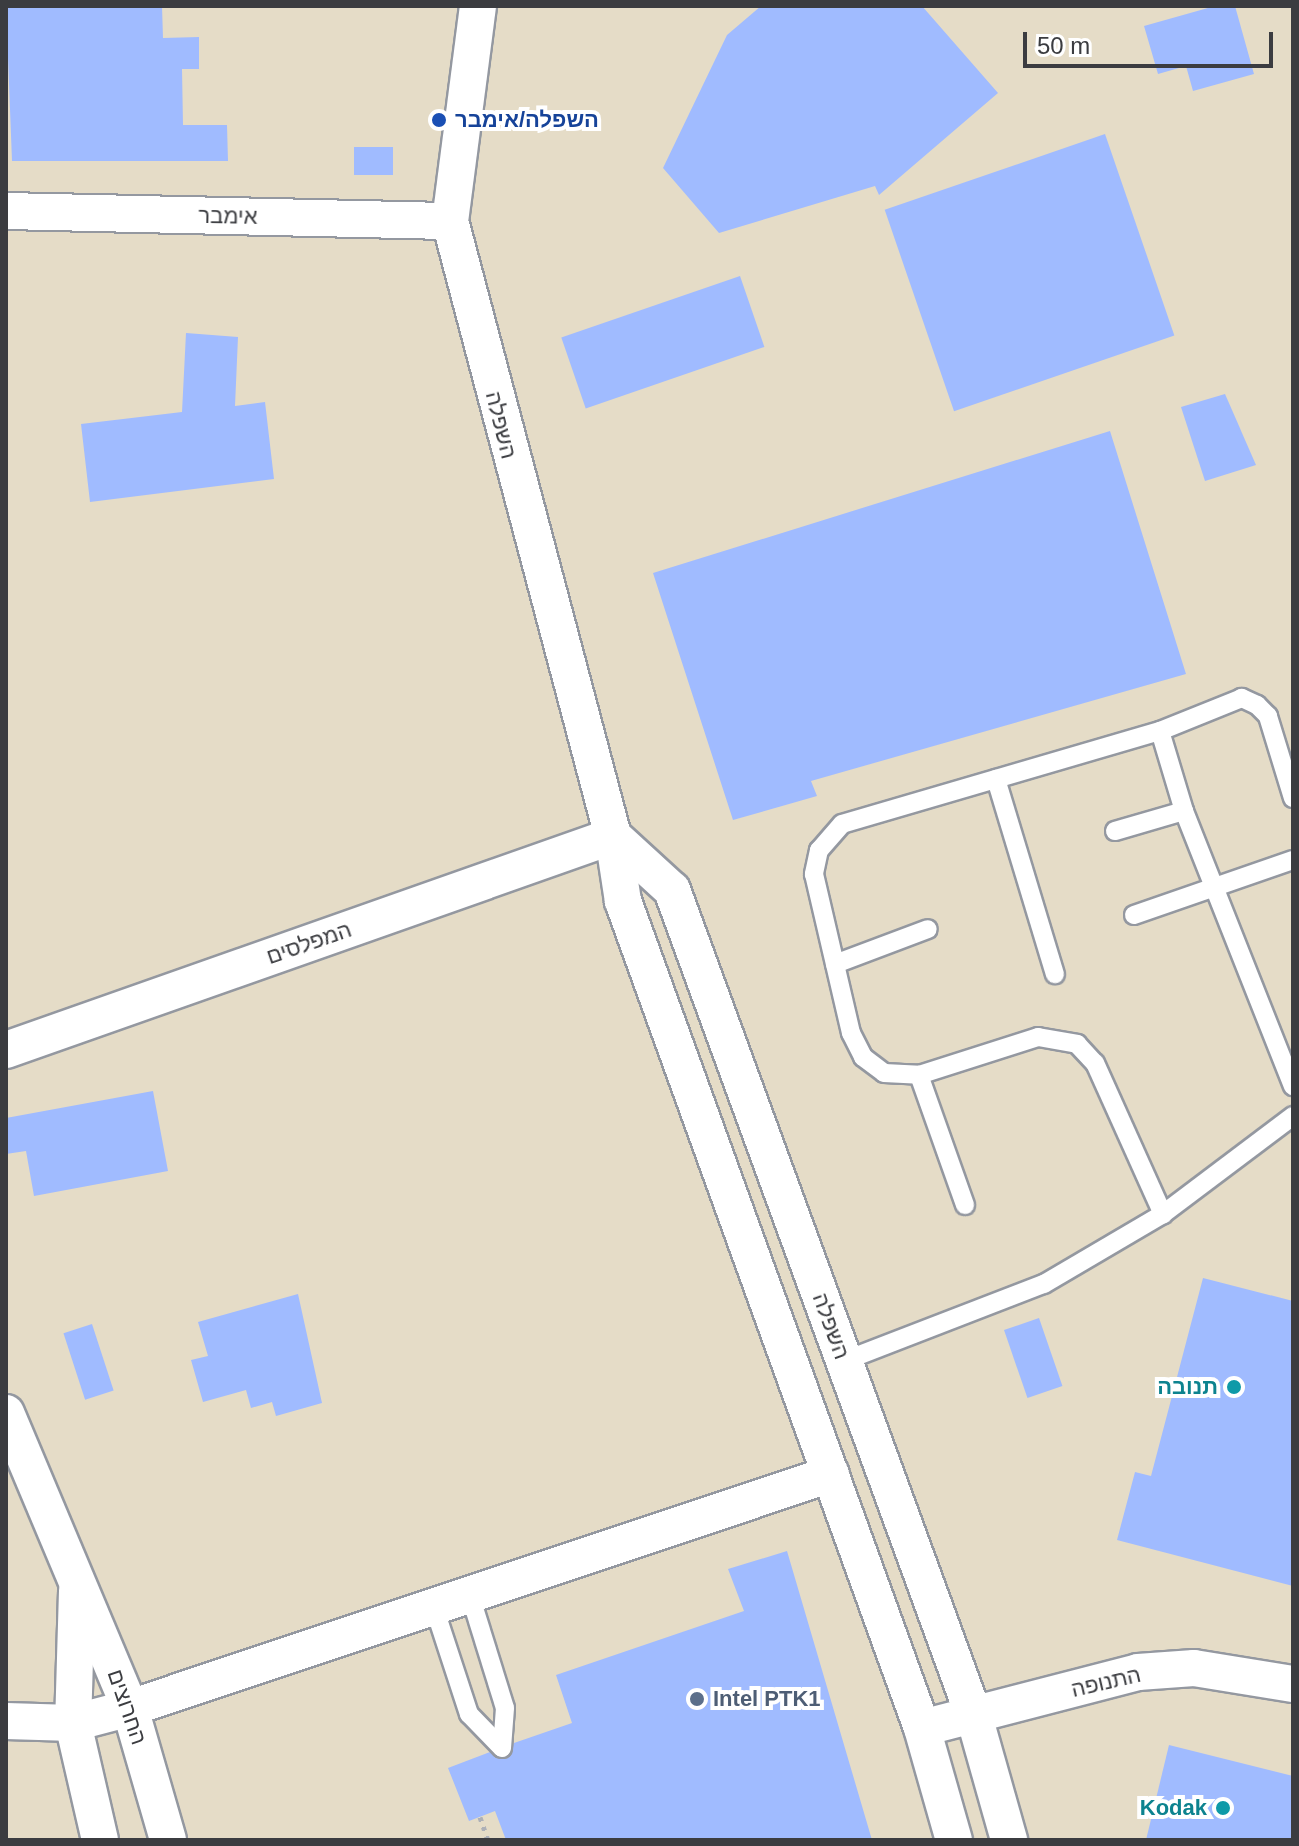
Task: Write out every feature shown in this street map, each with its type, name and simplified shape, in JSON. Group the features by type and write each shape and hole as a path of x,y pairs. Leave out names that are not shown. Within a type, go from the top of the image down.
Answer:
{"street":[{"name":"השפלה","path":"478,6 450,221 613,836 623,901 922,1728 954,1840"},
{"name":"אימבר","path":"6,211 450,221"},
{"name":"השפלה","path":"613,836 672,890 974,1716 1009,1840"},
{"name":"המפלסים","path":"6,1050 613,836"},
{"name":"החרוצים","path":"6,1413 130,1708 168,1840"},
{"path":"6,1721 73,1723 130,1708 831,1474"},
{"name":"החרוצים","path":"77,1578 73,1723 100,1840"},
{"name":"התנופה","path":"922,1728 1138,1672 1194,1668 1293,1684"}],"lane":[{"path":"1163,1214 1095,1063 1077,1044 1038,1037 919,1075 884,1073 863,1057 835,964 814,874 819,850 842,824 1160,731 1242,698 1257,705 1268,716 1293,798"},
{"path":"1160,731 1184,811 1293,1086"},
{"path":"996,779 1055,974"},
{"path":"1115,831 1184,811"},
{"path":"1134,915 1293,860"},
{"path":"835,964 928,929"},
{"path":"919,1075 965,1205"},
{"path":"844,1361 1044,1284 1163,1214 1293,1116"},
{"path":"434,1607 469,1714 502,1748 505,1708 470,1595"}],"path":[{"path":"480,1817 488,1840"}],"shaded area":[{"path":"6,6 1293,6 1293,1840 6,1840"}],"building":[{"path":"6,6 162,6 163,38 199,37 199,69 182,69 183,125 227,125 228,161 12,161"},
{"path":"761,6 922,6 998,93 879,195 875,186 719,233 663,168 727,35"},
{"path":"1215,6 1235,6 1254,74 1193,91 1186,66 1158,74 1144,26"},
{"path":"1105,134 1174,335 954,411 885,210"},
{"path":"354,147 393,147 393,175 354,175"},
{"path":"740,276 764,347 586,408 561,338"},
{"path":"186,333 238,337 235,406 265,402 274,479 90,502 81,424 182,412"},
{"path":"1225,394 1256,465 1205,481 1181,407"},
{"path":"1110,431 1186,674 811,781 817,796 733,820 653,573"},
{"path":"153,1091 168,1171 34,1196 26,1151 6,1154 6,1118"},
{"name":"תנובה","path":"1203,1278 1293,1301 1293,1586 1117,1540 1135,1472 1151,1476"},
{"path":"298,1294 322,1403 276,1416 272,1402 251,1408 246,1390 203,1402 191,1360 208,1356 198,1322"},
{"path":"1039,1318 1062,1386 1027,1398 1004,1330"},
{"path":"92,1324 114,1391 85,1400 63,1333"},
{"name":"Intel PTK1","path":"787,1551 872,1840 506,1840 495,1811 469,1821 448,1768 490,1752 506,1759 514,1743 572,1723 556,1675 744,1611 728,1569"},
{"name":"Kodak","path":"1169,1745 1293,1776 1293,1840 1146,1840"}],"place":[{"name":"השפלה/אימבר","path":"439,120"},
{"name":"תנובה","path":"1234,1387"},
{"name":"Intel PTK1","path":"697,1699"},
{"name":"Kodak","path":"1223,1808"}]}
